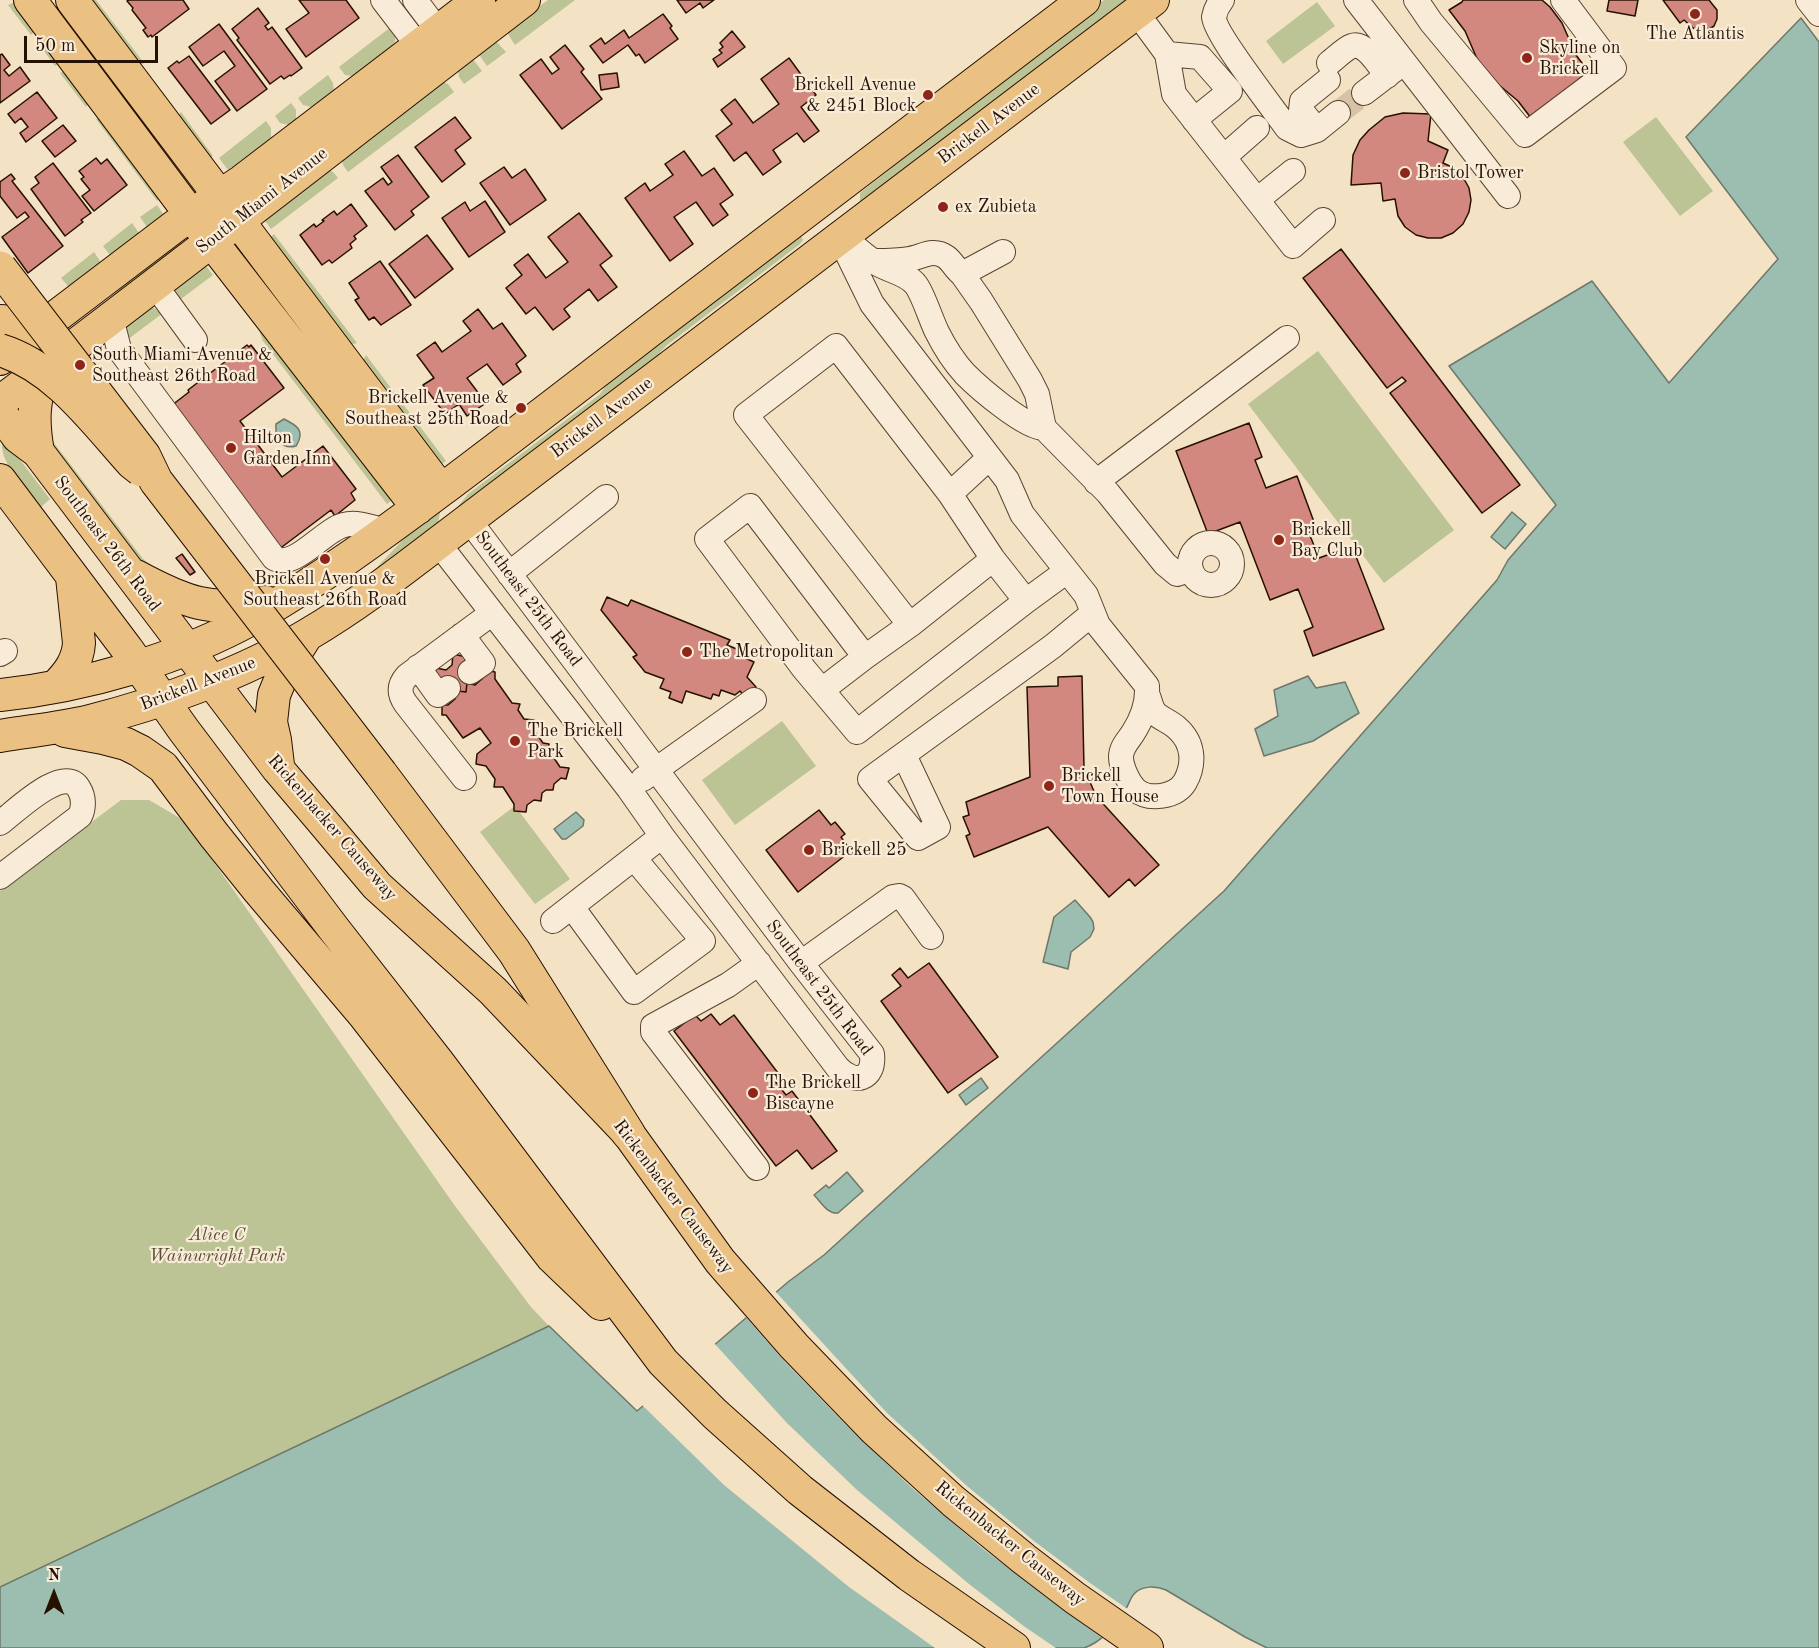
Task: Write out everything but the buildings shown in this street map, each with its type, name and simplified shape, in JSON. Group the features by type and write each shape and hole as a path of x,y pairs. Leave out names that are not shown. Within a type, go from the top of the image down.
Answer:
{"highway":[{"path":"0,268 144,456 156,481 514,951 628,1133"}],"main road":[{"path":"30,0 191,215 316,376 430,499"},
{"path":"72,0 343,358 430,499"},
{"name":"South Miami Avenue","path":"0,402 238,221 436,50 479,0"},
{"name":"South Miami Avenue","path":"0,359 191,215 436,50 524,0"},
{"name":"Brickell Avenue","path":"0,695 57,686 139,666 186,649 253,618 296,593 469,470 1079,2"},
{"name":"Brickell Avenue","path":"0,736 88,721 211,681 268,657 348,610 1144,7"},
{"path":"816,203 842,236"},
{"path":"0,321 28,322 53,319"},
{"path":"0,350 34,365 58,383 132,463 156,481"},
{"path":"316,376 343,358"},
{"path":"38,452 33,412 43,370"},
{"name":"Southeast 26th Road","path":"0,412 18,437 38,452 211,681"},
{"path":"438,543 446,508 469,470"},
{"path":"0,480 10,502 72,576 161,699 452,1080 663,1362"},
{"path":"128,572 178,598 211,606 244,606 296,593"},
{"path":"57,686 71,668 78,652 72,576"},
{"path":"278,769 271,722 274,695 283,673 306,636"},
{"name":"Rickenbacker Causeway","path":"211,681 278,769 377,886 493,991 628,1133 701,1236 744,1290 848,1403 924,1474 1024,1559 1138,1642"},
{"path":"50,728 126,744 163,767 259,891 377,1031 552,1257 715,1414 800,1490 909,1575 1014,1648"}],"street":[{"path":"383,0 436,50"},
{"path":"415,0 436,50"},
{"path":"1222,0 1217,6 1214,17 1222,37 1287,129 1301,135 1317,130 1338,113"},
{"path":"1356,0 1395,69 1508,196"},
{"path":"1416,0 1431,22 1525,135 1614,68 1563,0"},
{"path":"1808,0 1819,14"},
{"path":"1144,7 1145,24 1167,54 1174,94 1293,246 1323,220"},
{"path":"1317,130 1301,110 1302,101 1352,46 1360,45 1395,69"},
{"path":"1167,54 1200,57 1230,91 1194,120"},
{"path":"1364,93 1395,69"},
{"path":"1224,157 1257,128"},
{"path":"1257,200 1293,171"},
{"path":"842,236 873,262 889,271 904,275 916,285 937,333 965,374 993,399 1024,421 1044,428"},
{"path":"842,236 847,253 872,304 1007,480 1022,514 1086,595 1098,625 1147,686 1148,696"},
{"path":"962,274 1003,252"},
{"path":"873,262 897,261 926,253 938,253 948,258 981,301 1030,380 1041,409 1044,428 1107,493 1165,564 1177,574 1191,569"},
{"path":"154,285 195,340"},
{"path":"111,318 119,349 274,558 279,561 292,559 337,527 346,524 386,531"},
{"path":"1096,482 1287,339"},
{"path":"910,625 746,415 836,346 950,494 993,559 1026,601"},
{"path":"950,494 989,458"},
{"path":"509,574 606,497"},
{"path":"865,657 750,506 707,539 856,732 1067,571"},
{"name":"Southeast 25th Road","path":"438,543 629,789 838,1068 850,1078 866,1075 872,1071 872,1054 769,921 469,520"},
{"path":"296,593 305,550"},
{"path":"822,690 910,625 993,559"},
{"path":"904,755 1053,646 1093,613"},
{"path":"464,778 403,699 400,685 406,676 491,614"},
{"path":"511,639 540,617"},
{"path":"462,635 483,663 470,672"},
{"path":"418,667 438,695 448,688"},
{"path":"629,789 754,700"},
{"path":"0,823 50,784 65,780 72,782 79,789 83,806 80,816 0,877"},
{"path":"553,921 662,836"},
{"path":"572,907 634,992 703,941 634,858"},
{"path":"801,963 893,897 903,898 931,937"},
{"path":"742,940 769,921"},
{"path":"757,1168 653,1032 653,1026 728,985 759,963"}],"green space":[{"path":"83,0 96,0 144,63 135,68"},
{"path":"548,0 575,0 515,45 506,31"},
{"path":"1104,0 1136,0 864,203 860,202 860,193 913,151 940,125"},
{"path":"18,1 35,31 31,35 8,5"},
{"path":"1317,2 1335,26 1283,64 1266,41"},
{"path":"392,26 395,33 393,45 352,76 345,75 339,67"},
{"path":"39,37 59,63 55,66 35,39"},
{"path":"495,40 506,52 487,66 478,53"},
{"path":"472,58 482,71 464,84 459,77 458,68"},
{"path":"64,71 92,99 86,107 60,73"},
{"path":"328,75 333,83 334,91 311,107 303,105 298,98"},
{"path":"441,81 448,84 454,92 348,172 341,157"},
{"path":"291,103 296,110 296,119 289,125 280,123 275,116"},
{"path":"181,112 213,156 205,162 174,121"},
{"path":"105,116 164,195 157,201 96,119"},
{"path":"1656,117 1713,191 1680,216 1623,142"},
{"path":"266,121 271,128 271,138 228,170 219,158"},
{"path":"326,169 338,178 271,229 263,218"},
{"path":"157,205 166,218 153,228 147,227 140,217"},
{"path":"132,223 139,233 139,239 116,257 110,255 103,246"},
{"path":"274,234 357,343 346,346 266,241"},
{"path":"797,235 803,240 800,244 667,345 629,385 455,514 455,510 468,494 599,395 621,366"},
{"path":"172,241 179,241 182,244 114,302 110,298"},
{"path":"94,252 100,261 101,268 74,288 68,286 61,278"},
{"path":"203,262 213,275 177,302 174,283"},
{"path":"220,276 397,496 387,504 263,341 258,328"},
{"path":"147,304 163,313 123,343 119,326"},
{"path":"1318,351 1454,530 1384,583 1248,404"},
{"path":"366,355 446,461 436,468 360,365"},
{"path":"48,433 144,560 158,571 143,567 50,450"},
{"path":"3,442 8,444 50,499 40,508 10,468 5,459"},
{"path":"444,504 436,533 362,583 416,526"},
{"path":"782,721 816,766 735,825 702,780"},
{"name":"Alice C Wainwright Park","path":"121,800 149,800 185,821 455,1206 531,1307 549,1326 0,1587 0,891"},
{"path":"515,806 570,879 535,904 480,832"}],"shaded area":[{"path":"1801,18 1819,42 1819,1648 1267,1648 1166,1590 1149,1587 1137,1591 1131,1597 1121,1616 1108,1633 1097,1642 1084,1648 0,1648 0,1587 549,1326 637,1411 788,1282 824,1255 1224,891 1497,580 1508,560 1556,505 1449,366 1592,281 1669,383 1778,259 1686,137"},
{"path":"284,419 296,426 300,432 296,446 286,446 278,438 276,424"},
{"path":"1512,512 1526,524 1505,549 1491,537"},
{"path":"1308,676 1316,688 1345,682 1359,713 1313,741 1264,756 1255,729 1278,716 1274,690"},
{"path":"576,812 584,820 583,826 566,839 562,839 554,829"},
{"path":"1075,900 1093,922 1094,929 1090,937 1071,952 1068,969 1043,962 1054,917"},
{"path":"981,1078 988,1088 966,1105 959,1095"},
{"path":"847,1172 863,1191 838,1213 831,1212 814,1195 826,1185 829,1188"}],"pier":[{"path":"774,1290 887,1413 967,1486 1034,1541 1129,1610 1105,1640 982,1548 911,1487 785,1362 744,1315"},
{"path":"713,1342 787,1423 857,1490 969,1584 1056,1648 935,1648 849,1587 724,1485 641,1404"}],"tunnel":[{"path":"1338,113 1364,93"}],"place":[{"name":"The Atlantis","path":"1695,14"},
{"name":"Skyline on Brickell","path":"1527,58"},
{"name":"Brickell Avenue & 2451 Block","path":"928,95"},
{"name":"Bristol Tower","path":"1405,173"},
{"name":"ex Zubieta","path":"943,207"},
{"name":"South Miami Avenue & Southeast 26th Road","path":"80,365"},
{"name":"Brickell Avenue & Southeast 25th Road","path":"521,408"},
{"name":"Hilton Garden Inn","path":"231,448"},
{"name":"Brickell Bay Club","path":"1279,540"},
{"name":"Brickell Avenue & Southeast 26th Road","path":"325,559"},
{"name":"The Metropolitan","path":"687,652"},
{"name":"The Brickell Park","path":"515,741"},
{"name":"Brickell Town House","path":"1049,786"},
{"name":"Brickell 25","path":"809,850"},
{"name":"The Brickell Biscayne","path":"753,1093"}]}
